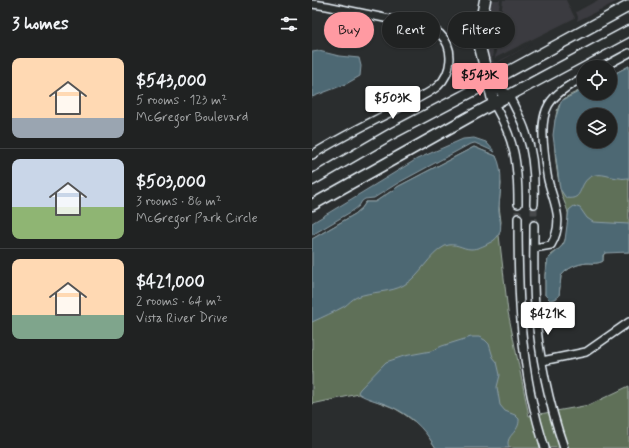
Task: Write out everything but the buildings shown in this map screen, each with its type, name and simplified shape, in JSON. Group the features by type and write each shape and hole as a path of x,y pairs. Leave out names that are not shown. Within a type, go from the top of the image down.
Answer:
{"main road":[{"path":"485,0 479,43 494,104"},
{"path":"312,180 393,133 629,6"},
{"path":"312,205 629,31"},
{"path":"488,83 509,96"}],"street":[{"path":"312,4 423,26 440,35 446,42 450,51 449,69 444,78 430,91 339,138 312,155"},
{"path":"616,60 629,53"},
{"path":"534,248 551,245 556,236 558,226 556,207 548,179 542,133 544,114 547,107 557,94 577,81"},
{"path":"509,96 523,125 532,154 535,175 534,204"},
{"path":"494,104 506,128 515,153 517,164 518,204"},
{"path":"518,218 518,290 522,330 529,384 545,448"},
{"path":"534,225 535,308 537,332 551,406 564,448"},
{"path":"542,361 586,352 629,322"}],"shaded area":[{"path":"489,0 500,0 498,12 487,12"},
{"path":"503,0 566,0 575,18 515,48 515,12 501,12"},
{"path":"598,0 620,0 577,21 578,17 576,12"},
{"path":"532,44 488,68 484,48 493,48 492,58 494,62 497,62"},
{"path":"496,48 515,48 495,58"}],"green space":[{"path":"629,66 629,252 608,252 604,254 603,261 601,262 576,265 569,269 561,276 559,296 550,300 545,295 546,263 550,256 562,246 567,233 568,224 568,213 561,192 557,172 554,133 555,120 557,110 561,102 571,94 577,92 577,100 617,100 617,72"},
{"path":"474,147 496,156 498,163 501,184 499,206 501,222 499,235 508,312 529,416 589,405 629,386 629,448 436,448 422,427 404,414 394,408 359,394 312,404 312,239 355,214 366,202 375,202 399,186"}],"water":[{"path":"319,51 339,56 359,58 361,66 360,76 346,84 312,97 312,52"},
{"path":"629,66 629,178 603,175 592,176 587,179 576,197 566,198 560,189 553,135 555,120 561,101 577,93 577,100 617,100 617,72"},
{"path":"474,138 486,142 495,152 475,143 470,144 398,183 374,198 365,199 354,210 312,235 312,223 417,159 463,139"},
{"path":"474,147 496,156 500,168 501,181 499,210 501,229 498,236 493,241 473,249 456,245 445,246 434,254 410,281 399,288 357,297 345,306 312,322 312,239 355,214 366,202 375,202 399,186"},
{"path":"574,206 580,208 587,218 593,222 629,224 629,252 605,253 603,255 603,261 601,262 576,265 569,269 561,276 559,296 550,300 545,295 545,275 548,259 563,245 569,210"},
{"path":"471,337 479,337 489,344 493,357 497,362 500,375 497,387 500,405 505,411 515,415 519,419 517,428 510,437 508,444 509,448 436,448 420,427 408,416 385,404 362,396 358,392 386,362 404,356 431,351"}],"tunnel":[{"path":"518,204 518,218"},
{"path":"534,204 534,225"}]}
